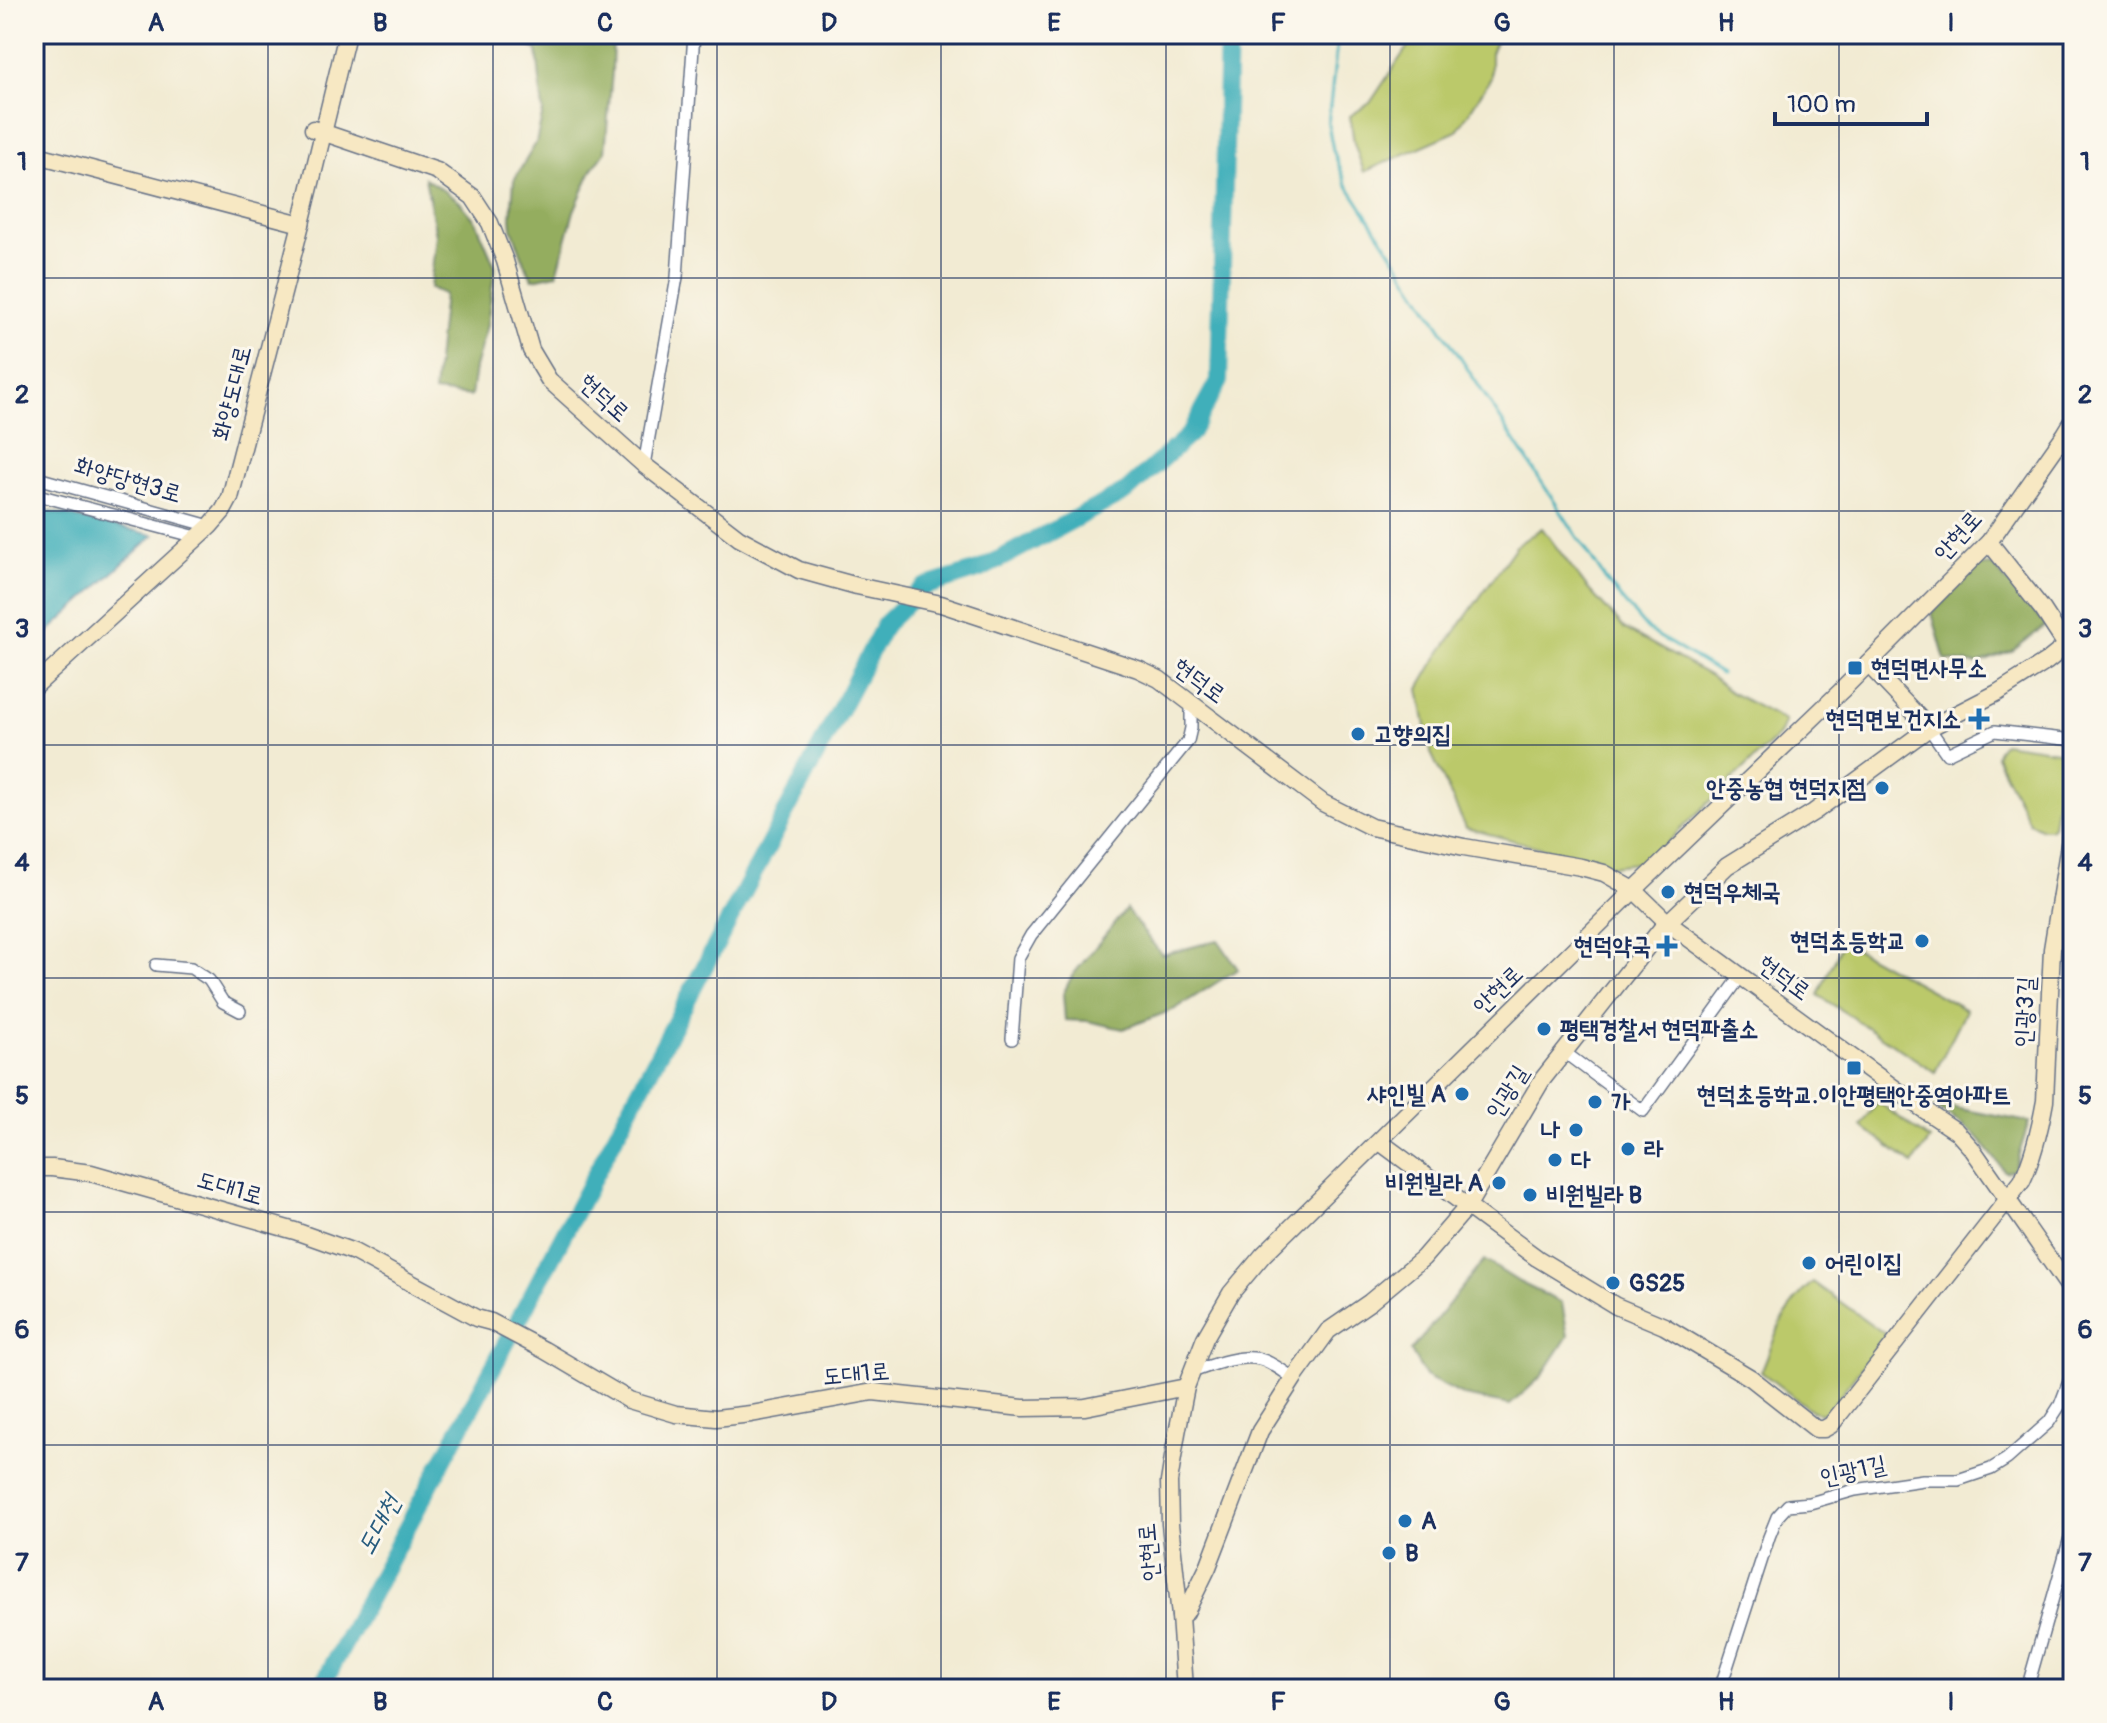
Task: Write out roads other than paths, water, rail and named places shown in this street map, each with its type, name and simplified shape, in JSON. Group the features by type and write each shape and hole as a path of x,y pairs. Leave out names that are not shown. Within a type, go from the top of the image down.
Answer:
{"street":[{"name":"화양도대로","path":"318,130 335,34"},
{"name":"화양도대로","path":"34,680 223,511 230,498 318,130 347,34"},
{"path":"644,465 677,277 694,34"},
{"name":"현덕로","path":"318,130 437,171 473,197 490,223 505,261 531,350 549,380 644,465 739,538 781,562 825,579 941,604 1115,660 1159,679 1323,803 1371,827 1604,873 1634,890 1668,923 1956,1131 1973,1150 2073,1293"},
{"path":"34,154 294,228"},
{"path":"34,164 294,228"},
{"name":"안현로","path":"1185,1689 1169,1482 1189,1380 1205,1338 1231,1293 1263,1255 1989,542 2073,421"},
{"name":"화양당현3로","path":"34,477 202,530"},
{"name":"화양당현3로","path":"34,494 202,530"},
{"name":"화양도대로","path":"34,687 202,530"},
{"path":"1989,542 2071,648"},
{"name":"인광길","path":"1180,1616 1186,1612 1208,1567 1260,1431 1294,1378 1328,1331 1370,1302 1423,1258 1467,1207 1542,1080 1668,923 1727,866 1814,812 1929,728 1997,693 2071,648"},
{"path":"1868,664 1929,728 1947,754 1995,731 2073,740"},
{"path":"1012,1039 1018,958 1041,923 1188,741 1191,704"},
{"name":"인광3길","path":"1467,1207 1537,1258 1616,1306 1664,1326 1751,1378 1816,1429 1831,1425 2022,1181 2030,1163 2043,1113 2052,949 2073,820"},
{"path":"156,965 191,968 209,980 223,1002 240,1011"},
{"path":"1564,1052 1643,1111 1741,976"},
{"path":"1380,1142 1467,1207"},
{"name":"도대1로","path":"34,1168 91,1173 295,1231 354,1252 476,1318 491,1322 544,1350 629,1400 676,1414 716,1418 873,1392 1023,1408 1085,1407 1189,1380"},
{"path":"1189,1380 1238,1359 1255,1358 1294,1378"},
{"name":"인광1길","path":"1720,1689 1769,1537 1777,1517 1788,1505 1810,1503 1855,1490 1923,1480 1958,1480 1991,1469 2049,1422 2060,1405 2073,1371"},
{"path":"2027,1689 2073,1527"}],"water":[{"path":"34,508 154,535 34,645"}],"waterway":[{"name":"도대천","path":"320,1689 885,624 924,587 981,569 1127,491 1190,434 1219,381 1228,34"},
{"path":"1338,34 1328,124 1333,150 1346,183 1607,582 1648,630 1721,674"}],"place":[{"name":"현덕면사무소","path":"1855,668"},
{"name":"현덕면보건지소","path":"1979,719"},
{"name":"고향의집","path":"1358,734"},
{"name":"안중농협 현덕지점","path":"1882,788"},
{"name":"현덕우체국","path":"1668,892"},
{"name":"현덕초등학교","path":"1922,941"},
{"name":"현덕약국","path":"1667,946"},
{"name":"평택경찰서 현덕파출소","path":"1544,1029"},
{"name":"현덕초등학교.이안평택안중역아파트","path":"1854,1068"},
{"name":"샤인빌 A","path":"1462,1094"},
{"name":"가","path":"1595,1102"},
{"name":"나","path":"1576,1130"},
{"name":"라","path":"1628,1149"},
{"name":"다","path":"1555,1160"},
{"name":"비원빌라 A","path":"1499,1183"},
{"name":"비원빌라 B","path":"1530,1195"},
{"name":"어린이집","path":"1809,1263"},
{"name":"GS25","path":"1613,1283"},
{"name":"A","path":"1405,1521"},
{"name":"B","path":"1389,1553"}]}
